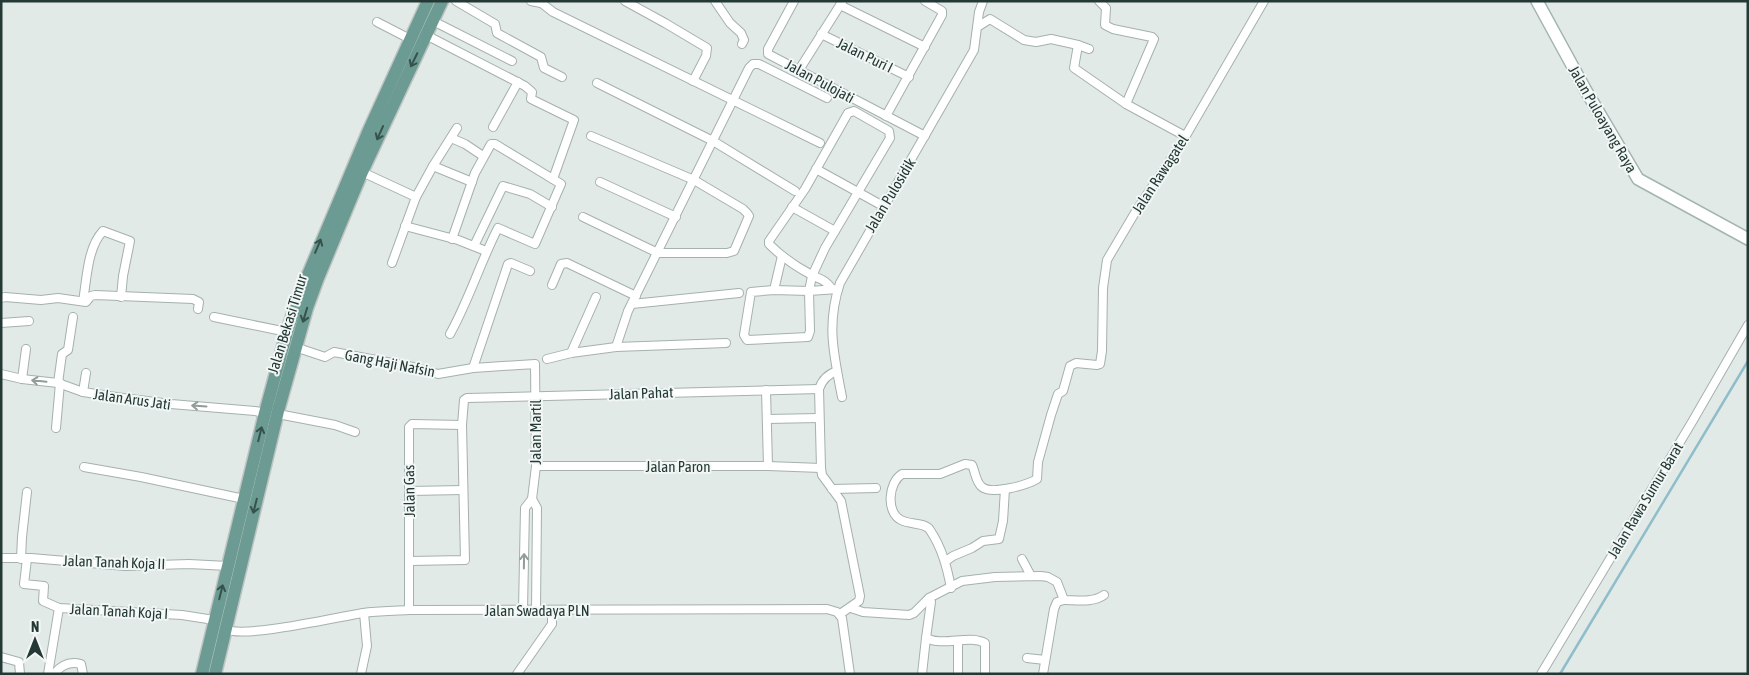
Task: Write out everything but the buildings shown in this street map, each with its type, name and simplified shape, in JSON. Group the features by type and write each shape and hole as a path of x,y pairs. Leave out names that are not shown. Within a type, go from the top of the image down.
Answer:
{"main road":[{"name":"Jalan Bekasi Timur","path":"214,674 222,642 230,631 287,332 310,266 368,130 428,1"},
{"name":"Jalan Bekasi Timur","path":"202,674 244,499 318,278 362,172 442,1"}],"street":[{"path":"456,1 495,24 497,34 541,57 544,68 562,77"},
{"path":"531,1 541,2 553,12 820,143"},
{"path":"625,1 707,48 706,56 693,81"},
{"path":"715,1 730,24 741,33 744,40 742,44"},
{"name":"Jalan Pulojati","path":"794,1 767,52 768,54 926,136"},
{"name":"Jalan Puri I","path":"886,116 942,13 938,8 925,1"},
{"name":"Jalan Pulosidik","path":"842,397 832,341 835,289 926,136 974,50 983,1"},
{"path":"1100,1 1106,8 1105,25 1113,29 1154,39 1126,104"},
{"name":"Jalan Rawagatel","path":"1005,489 1037,479 1038,462 1051,415 1058,394 1063,391 1071,364 1099,365 1101,360 1103,288 1107,260 1185,136 1264,1"},
{"name":"Jalan Puloayang Raya","path":"1537,1 1585,89 1638,179 1748,239"},
{"path":"799,70 841,3 925,47"},
{"path":"979,26 990,19 1024,40 1036,42 1051,39 1089,49"},
{"path":"433,21 512,61"},
{"path":"377,22 410,39"},
{"name":"Jalan Puri I","path":"821,34 908,77"},
{"path":"426,35 518,82 531,91 532,99 574,120 553,179"},
{"path":"1078,45 1074,68 1126,104 1185,136"},
{"path":"616,347 622,326 632,304 749,68 753,64 759,64 827,98"},
{"path":"492,127 518,82"},
{"path":"597,83 713,141 794,191"},
{"path":"835,289 809,292 754,291 750,294 744,335 747,340 808,337 810,331 809,292 812,276 834,231 890,138 889,131 854,111 848,113 816,169 769,241 769,244 782,256 812,276 824,280 835,289"},
{"path":"392,262 416,197 457,128"},
{"path":"583,217 658,253 726,253 734,251 748,221 747,212 694,180 592,136"},
{"path":"451,138 465,144 483,156"},
{"path":"450,334 460,317 486,251 498,228 535,244 561,184 490,144 472,182 452,239"},
{"path":"433,166 472,182"},
{"path":"816,169 883,206"},
{"path":"362,172 416,197"},
{"path":"600,182 676,217"},
{"path":"474,246 502,186 530,194 552,207"},
{"path":"792,207 834,231"},
{"path":"405,226 486,251"},
{"path":"84,301 92,252 103,231 130,240 121,297"},
{"path":"774,290 782,256"},
{"path":"473,368 508,264 511,263 530,271"},
{"path":"552,285 561,264 567,263 636,296"},
{"path":"632,304 738,293"},
{"path":"1,298 41,300 58,298 87,301 90,296 94,295 193,300 198,302 198,309"},
{"path":"571,353 596,297"},
{"path":"56,428 62,354 68,350 73,317"},
{"path":"214,317 287,332"},
{"path":"1,323 29,321"},
{"name":"Jalan Rawa Sumur Barat","path":"1542,674 1748,325"},
{"path":"547,359 571,353 616,347 726,342"},
{"name":"Gang Haji Nafsin","path":"295,347 326,357 334,352 438,374 464,368 535,364"},
{"path":"22,379 26,349"},
{"name":"Jalan Martil","path":"523,610 526,508 532,500 536,466 535,364"},
{"path":"837,371 828,375 823,380 819,389 820,468 822,475 841,501 860,594 859,601 840,614 850,674"},
{"path":"83,392 86,373"},
{"name":"Jalan Arus Jati","path":"1,374 22,379 59,383 83,392 162,403 255,411 335,425 355,432"},
{"name":"Jalan Pahat","path":"462,425 464,400 470,397 819,389"},
{"path":"766,390 768,466"},
{"path":"767,419 819,418"},
{"name":"Jalan Gas","path":"409,610 408,440 410,425 462,425"},
{"path":"410,561 465,560 462,425"},
{"path":"946,561 983,541 999,539 1003,521 1005,489 983,488 980,486 973,466 969,464 940,474 902,474 896,480 891,490 894,516 906,523 927,526 946,561 952,588"},
{"name":"Jalan Paron","path":"536,466 768,466 820,468"},
{"path":"84,467 244,499"},
{"path":"832,488 876,488"},
{"path":"409,492 463,490"},
{"path":"27,492 22,537 24,584 44,586 43,601 59,608"},
{"name":"Jalan Martil","path":"532,500 537,508 536,610"},
{"name":"Jalan Tanah Koja II","path":"1,558 125,566 189,564 228,566"},
{"path":"1022,559 1031,576"},
{"path":"851,608 863,612 909,615 914,613 929,598 952,588 962,581 1031,576 1048,577 1055,580 1064,600"},
{"path":"1043,674 1054,609 1057,602 1064,600 1090,600 1104,595"},
{"path":"922,674 929,598"},
{"name":"Jalan Tanah Koja I","path":"48,674 59,608 182,615 214,620"},
{"name":"Jalan Swadaya PLN","path":"230,631 292,626 364,613 409,610 827,609 840,614"},
{"path":"517,674 552,624 552,610"},
{"path":"360,674 367,646 364,613"},
{"path":"926,638 943,642 981,641 985,643 985,674"},
{"path":"958,641 958,674"},
{"path":"1,658 19,662 20,674"},
{"path":"1026,658 1045,660"},
{"path":"54,674 59,667 72,663 81,664 83,674"}],"waterway":[{"path":"1560,674 1748,361"}]}
